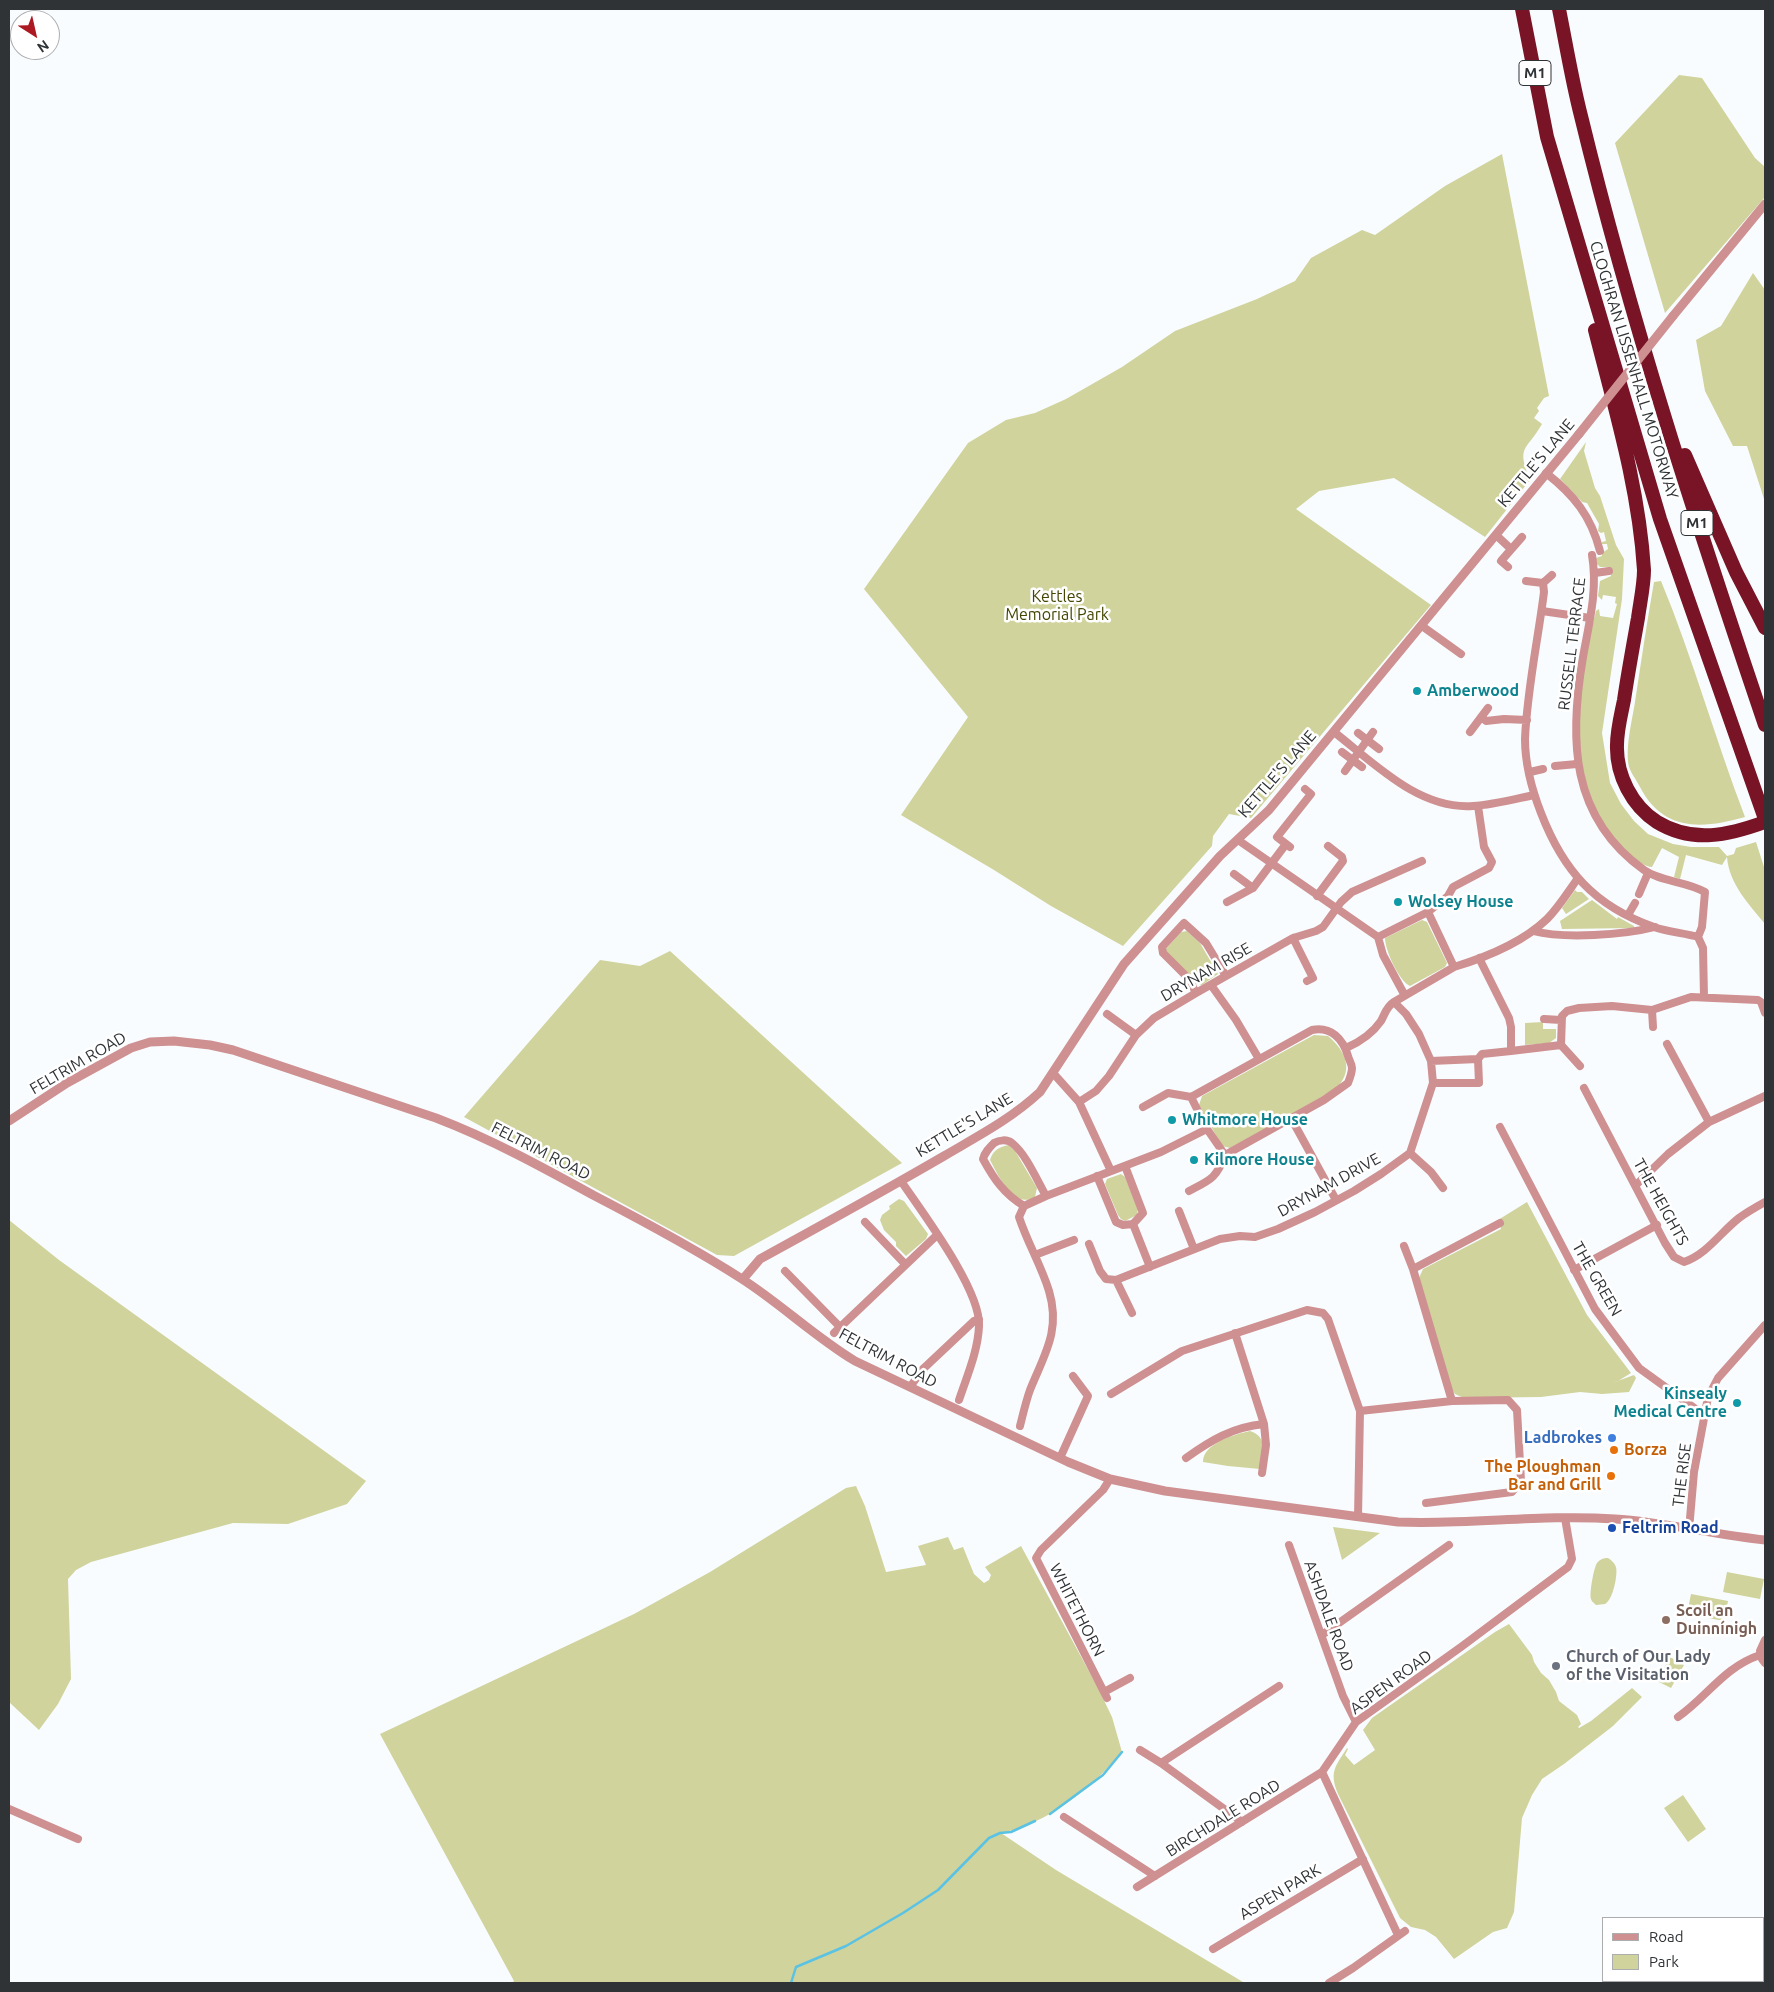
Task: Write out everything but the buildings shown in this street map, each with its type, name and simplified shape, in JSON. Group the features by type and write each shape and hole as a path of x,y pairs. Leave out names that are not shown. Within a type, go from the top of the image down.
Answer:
{"highway":[{"name":"CLOGHRAN LISSENHALL MOTORWAY","path":"1522,9 1547,137 1660,519 1765,820"},
{"name":"CLOGHRAN LISSENHALL MOTORWAY","path":"1559,9 1581,115 1635,318 1702,541 1765,725"},
{"path":"1547,137 1635,489 1640,527 1644,572 1617,745 1621,775 1635,802 1646,814 1663,826 1697,836 1720,835 1736,832 1765,820"},
{"path":"1635,318 1691,472 1736,572 1765,628"}],"street":[{"name":"KETTLE'S LANE","path":"743,1279 760,1259 901,1181 1023,1108 1040,1092 1124,964 1220,856 1269,810 1422,626 1765,204"},
{"path":"1546,473 1579,503 1587,516 1600,551"},
{"path":"1496,535 1511,549"},
{"path":"1508,567 1501,561 1522,537"},
{"name":"RUSSELL TERRACE","path":"1592,555 1595,573 1593,598 1577,699 1576,723 1577,764 1584,790 1601,826 1625,856 1648,873 1696,886 1705,892 1702,927 1695,936"},
{"path":"1595,573 1609,571"},
{"path":"1526,581 1543,583 1552,575"},
{"path":"1543,583 1542,610 1525,740 1534,795 1551,838 1563,861 1596,896 1628,916 1655,927 1695,936 1703,948 1704,997"},
{"path":"1542,610 1590,618"},
{"path":"1422,626 1460,654"},
{"path":"1470,732 1488,708"},
{"path":"1481,717 1486,720 1527,720"},
{"path":"1334,732 1413,792 1442,804 1478,806 1534,795"},
{"path":"1345,771 1373,732"},
{"path":"1358,733 1379,749"},
{"path":"1342,752 1362,767"},
{"path":"1555,766 1577,764"},
{"path":"1530,772 1543,769"},
{"path":"1227,902 1252,888 1270,864 1288,846 1277,837 1311,794 1305,789"},
{"path":"1378,937 1428,912 1448,896 1453,887 1489,868 1492,862 1484,847 1478,806"},
{"path":"1238,840 1270,864 1378,937 1383,955 1404,994"},
{"path":"1317,896 1343,861 1342,857 1328,846"},
{"path":"1337,910 1352,892 1422,861"},
{"path":"1639,894 1648,873"},
{"path":"1234,874 1252,888"},
{"path":"1346,1048 1370,1034 1381,1020 1387,1008 1404,994 1454,967 1519,940 1533,931 1556,909 1578,878"},
{"path":"1628,916 1635,903"},
{"name":"DRYNAM RISE","path":"1079,1102 1096,1091 1109,1076 1136,1035 1154,1018 1196,992 1293,938 1316,931 1337,910"},
{"path":"1428,912 1454,967"},
{"path":"1196,992 1189,979 1162,953 1162,947 1184,924 1206,944 1226,976"},
{"path":"1533,931 1544,934 1597,934 1655,927"},
{"path":"1293,938 1313,978 1307,981"},
{"path":"1479,958 1508,1018 1511,1027 1511,1051"},
{"path":"1211,985 1236,1020 1259,1059"},
{"path":"1580,1066 1561,1045 1562,1016 1567,1011 1579,1008 1612,1006 1652,1010 1691,998 1704,997 1758,1000 1761,1002 1765,1014"},
{"path":"1394,1002 1414,1024 1431,1062 1433,1083 1410,1153 1431,1172 1443,1188"},
{"path":"1652,1010 1653,1027"},
{"path":"1106,1014 1136,1035"},
{"path":"1544,1019 1562,1020"},
{"path":"1143,1107 1168,1093 1191,1097 1318,1028 1328,1030 1338,1037 1346,1048 1352,1067 1348,1083 1324,1100 1225,1155 1215,1176 1189,1191"},
{"name":"FELTRIM ROAD","path":"9,1121 67,1083 131,1048 150,1042 174,1041 233,1050 460,1127 530,1160 743,1279 838,1351 855,1361 1060,1458 1110,1479 1165,1492 1398,1522 1434,1523 1565,1518 1620,1519 1765,1540"},
{"path":"1667,1044 1709,1122"},
{"path":"1433,1083 1479,1083 1478,1059 1482,1054 1561,1045"},
{"path":"1431,1062 1478,1059"},
{"path":"1052,1073 1079,1102 1111,1171"},
{"name":"THE HEIGHTS","path":"1584,1088 1674,1257 1684,1262 1693,1259 1739,1218 1765,1202"},
{"path":"1636,1185 1668,1154 1709,1122 1765,1096"},
{"path":"1191,1097 1207,1129 1225,1155"},
{"path":"1291,1118 1336,1200"},
{"name":"THE GREEN","path":"1500,1127 1595,1309 1632,1360 1646,1374 1704,1415"},
{"path":"1020,1426 1029,1392 1050,1344 1052,1327 1050,1292 1019,1217 1024,1206 1161,1152 1207,1129"},
{"path":"1024,1206 1010,1198 1000,1187 983,1158 986,1151 996,1142 1006,1140 1012,1143 1025,1159 1046,1196"},
{"name":"DRYNAM DRIVE","path":"1116,1280 1230,1236 1255,1237 1278,1229 1336,1200 1381,1174 1410,1153"},
{"path":"1097,1176 1116,1222 1123,1225 1133,1224 1143,1213 1125,1166"},
{"path":"901,1181 937,1235 972,1295 979,1320 975,1348 959,1400"},
{"path":"1179,1211 1194,1249"},
{"path":"865,1222 905,1264"},
{"path":"1133,1224 1150,1267"},
{"path":"1413,1269 1500,1224"},
{"path":"1574,1270 1657,1225"},
{"path":"834,1333 937,1235"},
{"path":"1035,1255 1074,1240"},
{"path":"1089,1244 1100,1271 1106,1280 1116,1280 1132,1313"},
{"path":"1404,1246 1413,1269 1452,1401"},
{"path":"785,1271 840,1327"},
{"path":"1111,1394 1182,1350 1307,1310 1323,1313 1328,1319 1360,1411 1358,1517"},
{"path":"910,1388 923,1369 974,1321 979,1320"},
{"name":"THE RISE","path":"1689,1530 1694,1472 1708,1397 1718,1378 1765,1325"},
{"path":"1235,1333 1264,1424 1266,1445 1262,1473"},
{"path":"1060,1458 1088,1396 1073,1376"},
{"path":"1360,1411 1452,1401 1508,1400 1517,1410 1521,1481 1518,1486 1512,1492 1426,1503"},
{"path":"1186,1458 1206,1443 1227,1432 1248,1425 1264,1424"},
{"name":"WHITETHORN","path":"1110,1479 1103,1490 1041,1550 1036,1558 1105,1695 1130,1678"},
{"name":"ASPEN ROAD","path":"1322,1772 1356,1722 1468,1642 1568,1567 1572,1559 1565,1518"},
{"path":"1322,1635 1448,1544"},
{"name":"ASHDALE ROAD","path":"1290,1545 1343,1696 1356,1722"},
{"path":"1765,1640 1760,1647 1760,1655 1765,1662"},
{"path":"1678,1718 1716,1682 1749,1659 1760,1655"},
{"path":"1161,1764 1279,1686"},
{"path":"1140,1750 1242,1822"},
{"path":"1322,1772 1401,1933 1329,1983"},
{"name":"BIRCHDALE ROAD","path":"1137,1887 1322,1772"},
{"path":"9,1810 78,1839"},
{"path":"1064,1817 1155,1876"},
{"name":"ASPEN PARK","path":"1213,1950 1363,1858"}],"green space":[{"path":"1679,75 1702,78 1755,158 1765,167 1765,197 1665,313 1615,143"},
{"name":"Kettles Memorial Park","path":"1502,154 1549,396 1544,398 1537,408 1539,411 1534,418 1542,424 1523,454 1530,480 1485,537 1394,478 1319,491 1296,509 1431,605 1251,818 1229,814 1213,836 1212,846 1123,946 1051,906 901,815 968,717 864,589 968,443 1006,420 1035,413 1066,399 1122,367 1175,331 1257,299 1295,281 1311,258 1362,230 1375,235 1445,186"},
{"path":"1753,273 1765,290 1765,502 1747,446 1733,446 1705,391 1696,340 1721,326"},
{"path":"1586,442 1584,451 1595,488 1600,496 1616,545 1624,559 1622,599 1602,733 1610,783 1621,804 1634,821 1648,834 1673,844 1691,847 1719,847 1727,856 1734,854 1736,848 1756,842 1765,870 1765,924 1746,901 1736,885 1727,857 1722,865 1686,855 1680,879 1674,877 1679,857 1662,848 1652,867 1647,866 1634,858 1619,843 1601,819 1589,792 1582,763 1579,732 1584,670 1596,611 1599,609 1600,616 1613,618 1617,604 1615,603 1616,597 1603,595 1602,600 1598,596 1600,581 1611,576 1609,567 1600,567 1596,563 1596,558 1602,556 1602,553 1608,549 1607,544 1602,544 1602,542 1606,541 1604,532 1598,531 1599,524 1587,503 1582,502 1560,479"},
{"path":"1661,581 1673,610 1745,817 1714,824 1699,825 1672,819 1660,812 1649,802 1629,767 1629,734 1654,582"},
{"path":"1575,890 1582,892 1589,899 1566,914 1562,908"},
{"path":"1592,900 1617,919 1618,917 1634,926 1634,928 1562,929 1560,921"},
{"path":"1422,920 1427,922 1447,963 1445,967 1410,986 1401,978 1393,965 1385,938"},
{"path":"1187,931 1200,943 1218,974 1202,985 1197,984 1165,950 1181,932"},
{"path":"670,951 902,1163 734,1256 717,1255 464,1117 600,960 640,966"},
{"path":"1543,1022 1543,1029 1556,1029 1556,1038 1549,1043 1525,1045 1525,1023"},
{"path":"1314,1035 1328,1036 1335,1042 1344,1056 1346,1070 1340,1084 1333,1091 1230,1148 1222,1146 1199,1105 1202,1096"},
{"path":"1009,1145 1015,1151 1037,1188 1035,1197 1027,1200 1020,1199 1014,1195 1002,1182 990,1160 997,1150"},
{"path":"1121,1174 1125,1177 1138,1209 1137,1215 1125,1221 1118,1215 1105,1184 1107,1179"},
{"path":"899,1199 904,1201 928,1234 926,1239 906,1256 884,1230 880,1220 882,1215 890,1209 889,1206"},
{"path":"1527,1202 1587,1315 1631,1373 1619,1381 1634,1375 1636,1378 1629,1392 1602,1394 1580,1392 1541,1397 1464,1398 1455,1394 1450,1387 1419,1278 1423,1269 1501,1229 1498,1220"},
{"path":"9,1220 59,1260 366,1481 347,1504 288,1524 233,1523 91,1562 76,1570 68,1579 71,1679 58,1704 39,1730 9,1702"},
{"path":"1250,1431 1260,1437 1262,1442 1263,1452 1260,1469 1203,1462 1204,1455 1208,1450 1221,1440"},
{"path":"856,1486 865,1506 886,1572 926,1565 918,1546 948,1537 954,1550 963,1547 974,1574 984,1583 989,1580 991,1575 985,1567 1021,1546 1112,1717 1122,1752 1097,1779 1068,1803 1052,1813 1035,1822 1001,1833 1056,1870 1243,1982 512,1983 514,1981 380,1734 634,1614 710,1572 846,1488"},
{"path":"1333,1527 1380,1533 1342,1560"},
{"path":"1608,1558 1616,1567 1614,1587 1608,1602 1596,1605 1592,1601 1591,1596 1591,1586 1595,1570 1599,1561"},
{"path":"1727,1572 1764,1579 1760,1599 1723,1592"},
{"path":"1691,1594 1728,1601 1724,1621 1687,1614"},
{"path":"1509,1624 1532,1655 1541,1673 1549,1680 1559,1701 1577,1715 1581,1724 1579,1728 1591,1721 1632,1688 1642,1697 1613,1726 1542,1779 1532,1795 1522,1818 1514,1912 1507,1928 1493,1932 1454,1959 1436,1937 1425,1930 1411,1927 1400,1918 1338,1794 1334,1775 1337,1765 1347,1748 1345,1755 1354,1765 1375,1750 1363,1730 1372,1718"},
{"path":"1670,1657 1684,1665 1671,1688 1657,1681"},
{"path":"1683,1795 1706,1829 1688,1842 1664,1808"}],"waterway":[{"path":"1050,1814 1103,1775 1122,1752"},
{"path":"791,1983 796,1967 846,1946 938,1890 989,1838 1000,1833 1011,1832 1035,1821"}],"place":[{"name":"Amberwood","path":"1417,691"},
{"name":"Wolsey House","path":"1398,902"},
{"name":"Whitmore House","path":"1172,1120"},
{"name":"Kilmore House","path":"1194,1160"},
{"name":"Kinsealy Medical Centre","path":"1737,1403"},
{"name":"Ladbrokes","path":"1612,1438"},
{"name":"Borza","path":"1614,1450"},
{"name":"The Ploughman Bar and Grill","path":"1611,1476"},
{"name":"Feltrim Road","path":"1612,1528"},
{"name":"Scoil an Duinnínigh","path":"1666,1620"},
{"name":"Church of Our Lady of the Visitation","path":"1556,1666"}]}
